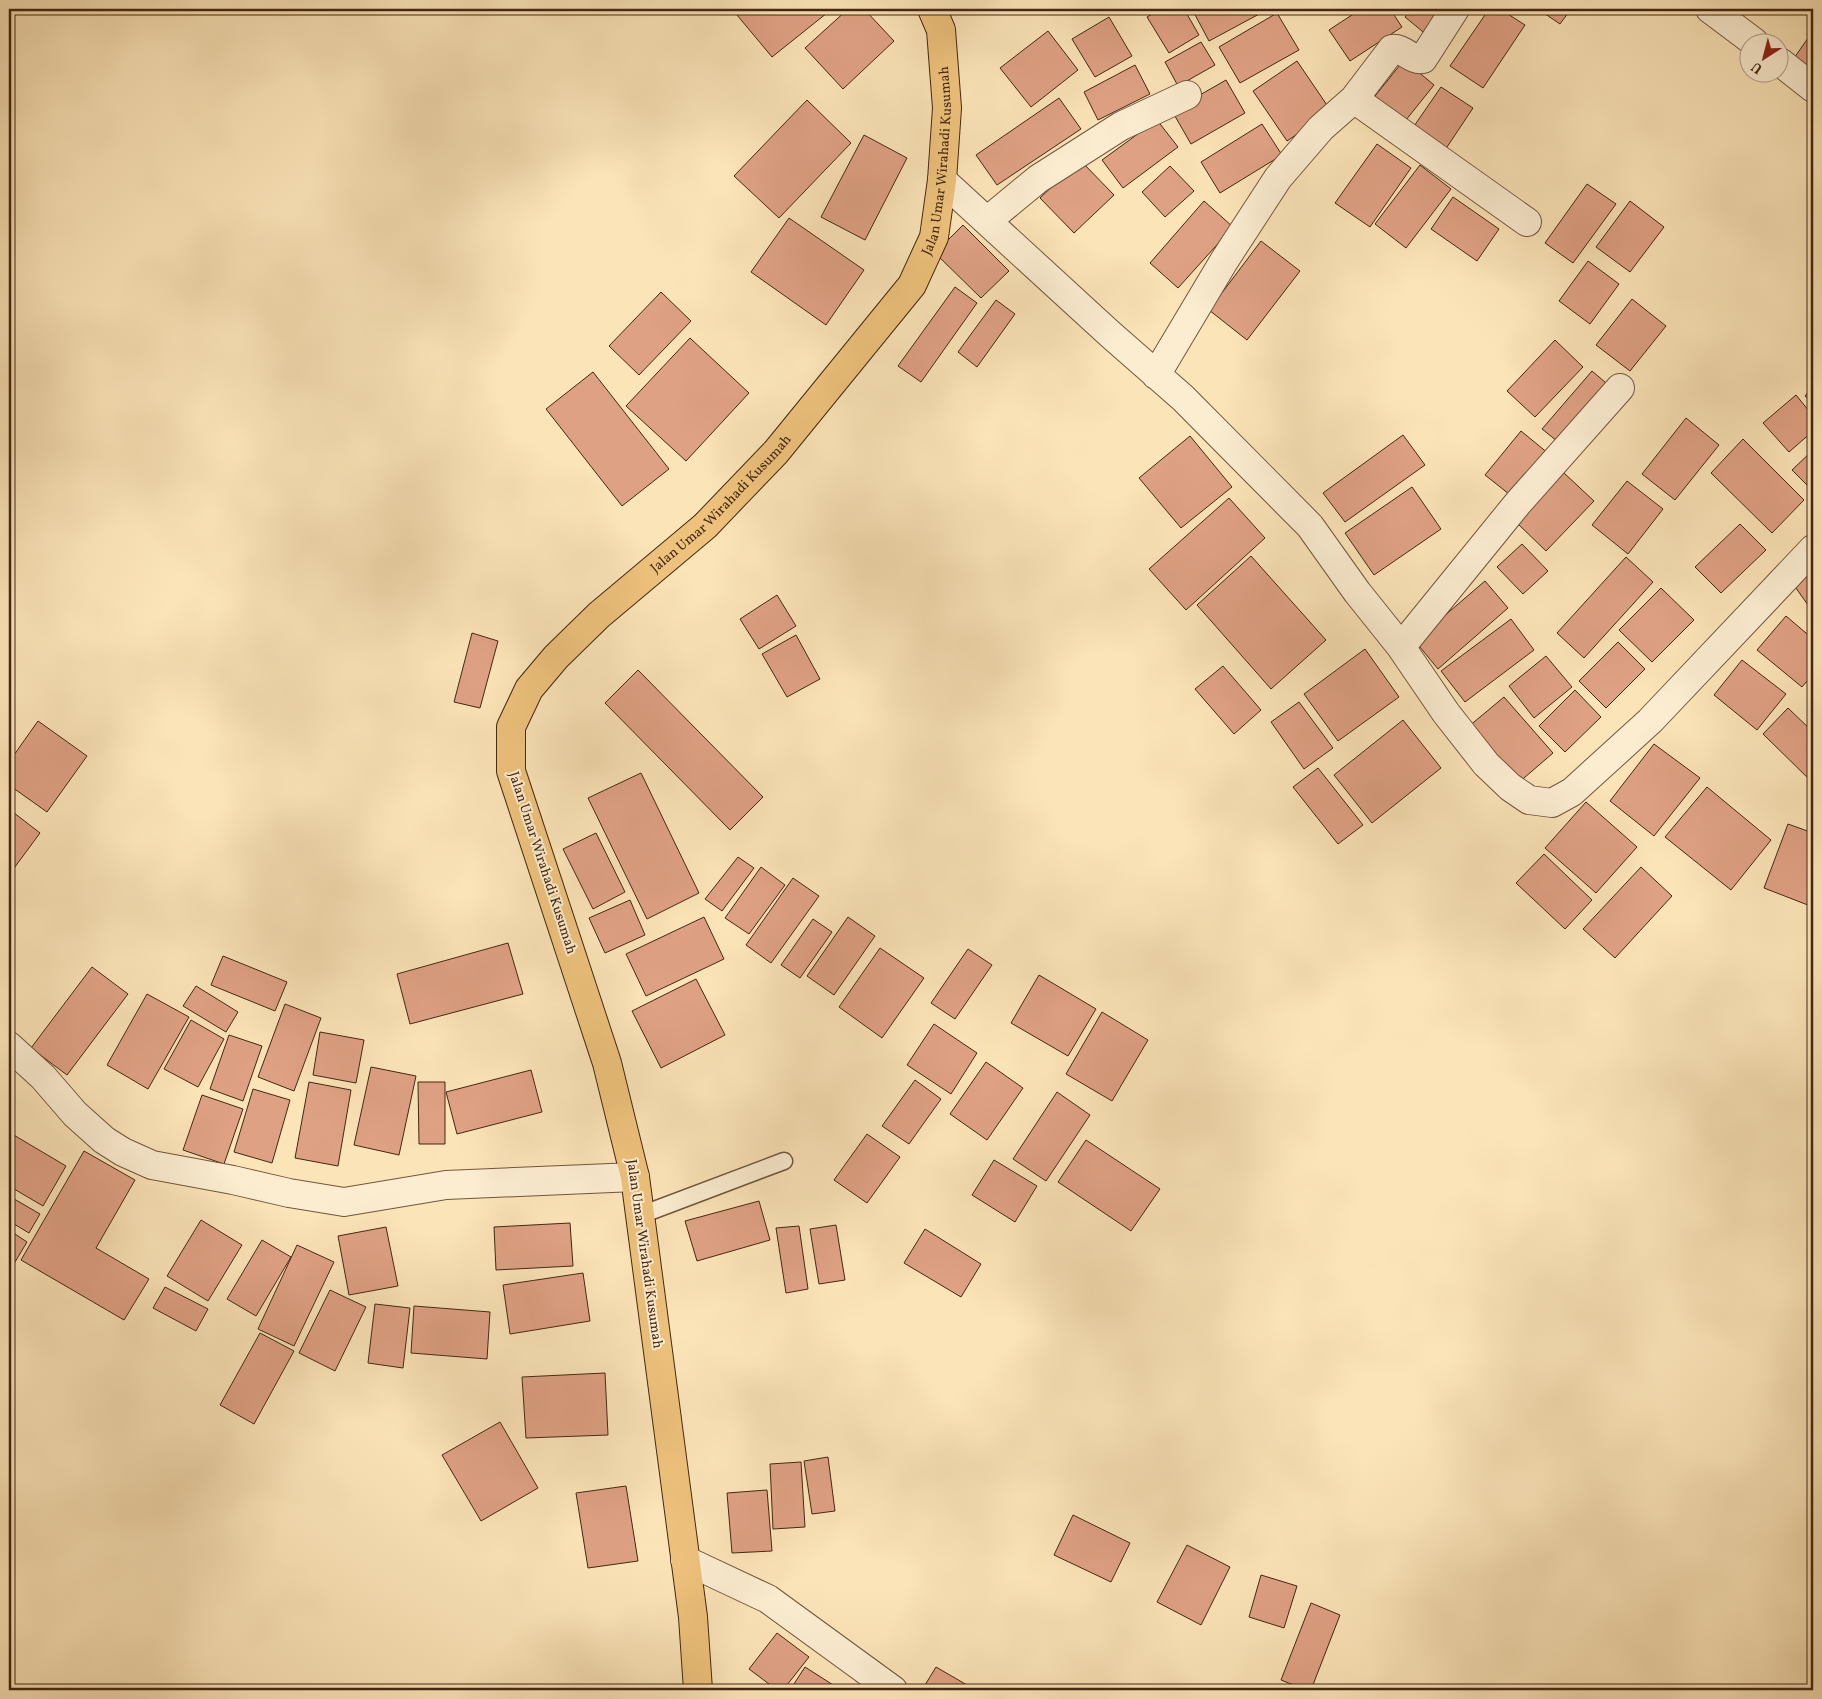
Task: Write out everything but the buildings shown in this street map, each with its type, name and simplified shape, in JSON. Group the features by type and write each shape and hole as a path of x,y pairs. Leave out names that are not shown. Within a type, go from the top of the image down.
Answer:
{"main road":[{"name":"Jalan Umar Wirahadi Kusumah","path":"698,1690 693,1617 636,1177 607,1063 511,771 511,727 530,689 556,657 598,615 705,526 776,452 912,285 934,237 942,180 947,108 941,30 932,9"}],"street":[{"path":"1156,374 1224,261 1278,178 1321,128 1354,100 1392,49 1396,48 1416,59 1423,59 1455,9"},
{"path":"1710,9 1741,32"},
{"path":"1790,70 1813,88"},
{"path":"987,221 1038,179 1121,126 1187,95"},
{"path":"1354,100 1527,222"},
{"path":"942,180 1183,398 1310,526 1357,592 1401,647 1446,713 1486,764 1510,787 1529,800 1552,803 1572,792 1650,722 1813,549"},
{"path":"1401,647 1518,503 1620,388"},
{"path":"9,1046 43,1077 75,1114 104,1140 123,1152 152,1165 233,1180 289,1193 344,1202 446,1185 636,1177"},
{"path":"685,1560 768,1599 893,1690"}],"lane":[{"path":"640,1215 784,1161"}]}
